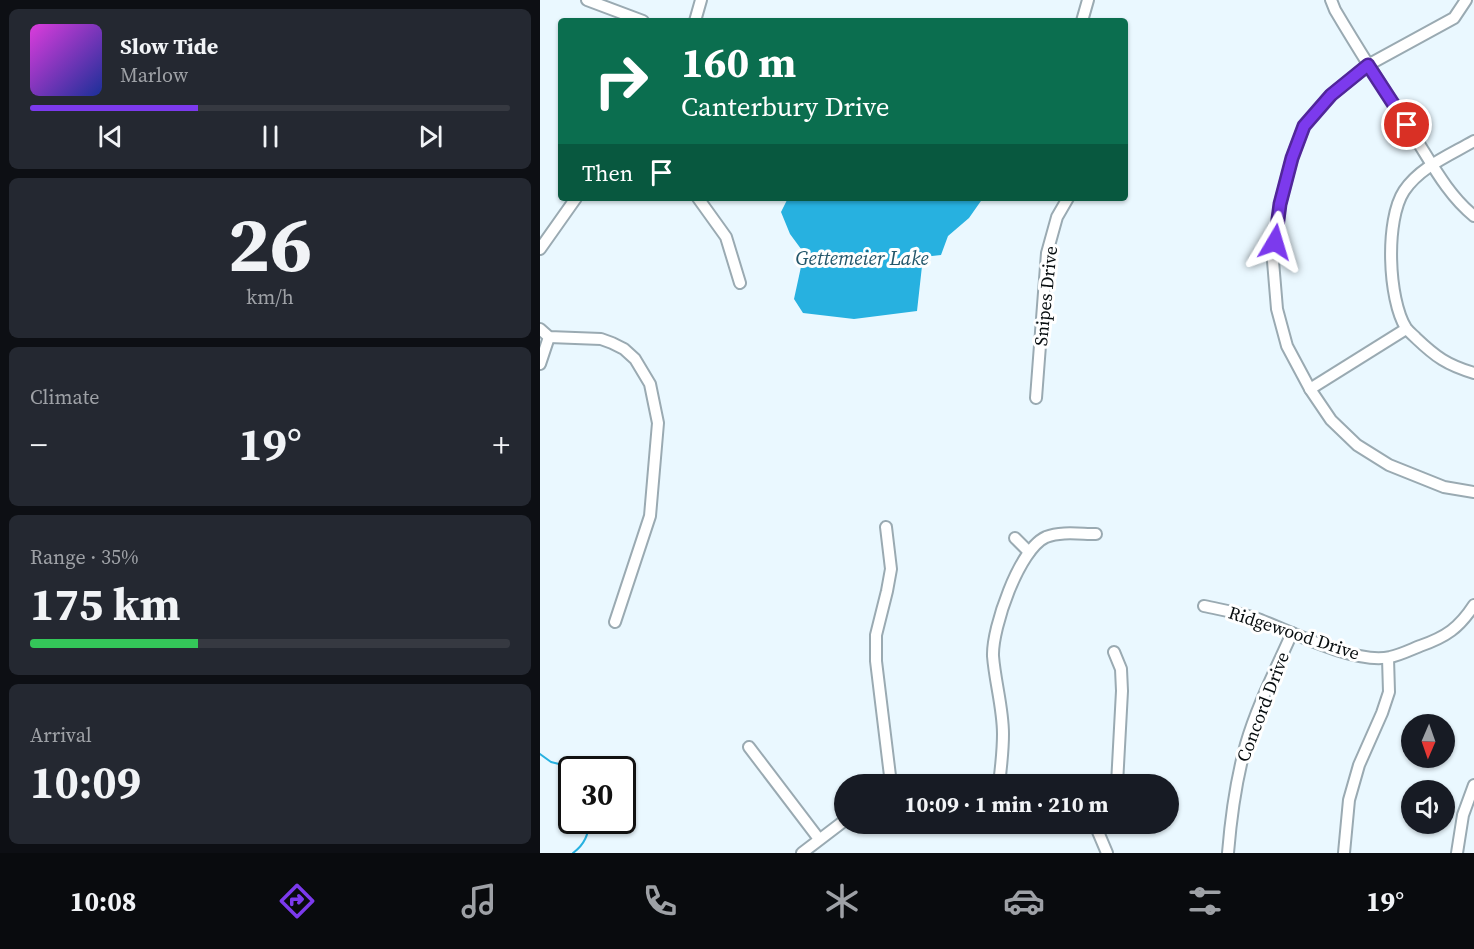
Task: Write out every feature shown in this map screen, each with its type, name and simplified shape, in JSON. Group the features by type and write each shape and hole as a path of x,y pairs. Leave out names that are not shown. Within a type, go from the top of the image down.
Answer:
{"street":[{"path":"587,0 635,18"},
{"path":"696,18 701,0"},
{"path":"1083,18 1088,0"},
{"path":"1331,0 1368,65 1432,164 1459,204 1474,216"},
{"path":"1466,0 1454,18 1368,65 1331,95 1304,126 1292,158 1280,204 1273,261 1277,309 1287,346 1310,389 1331,420 1357,445 1389,465 1444,487 1474,492"},
{"path":"1474,141 1432,164 1415,178 1406,189 1397,207 1392,239 1392,283 1406,329 1436,357 1474,373"},
{"path":"540,249 574,201"},
{"path":"700,201 726,237 740,283"},
{"name":"Snipes Drive","path":"1036,398 1047,253 1057,217 1066,201"},
{"path":"540,328 549,337 601,339 624,349 635,359 650,384 658,423 650,516 615,622"},
{"path":"1310,389 1406,329"},
{"path":"540,364 549,337"},
{"path":"886,527 891,569 876,635 876,661 890,774"},
{"path":"1000,774 1003,734 999,687 993,656 994,638 1017,573 1029,552 1044,538 1059,533 1096,534"},
{"path":"1015,538 1029,552"},
{"name":"Ridgewood Drive","path":"1204,606 1256,618 1335,649 1361,656 1388,658 1450,633 1474,605"},
{"name":"Concord Drive","path":"1228,853 1232,811 1246,744 1255,717 1292,633"},
{"path":"1114,652 1121,669 1122,691 1118,774"},
{"path":"1344,853 1349,800 1359,765 1389,692 1388,658"},
{"path":"749,747 819,839"},
{"path":"1457,853 1463,815 1474,784"},
{"path":"802,853 834,828"},
{"path":"1099,834 1107,853"}],"water":[{"name":"Gettemeier Lake","path":"786,201 981,201 969,218 948,236 941,255 923,257 917,311 854,319 803,313 794,299 804,253 790,234 781,212"}],"waterway":[{"path":"540,754 558,764"},
{"path":"573,853 587,834"}],"route":[{"path":"1275,242 1280,204 1292,158 1304,126 1331,95 1368,65 1407,125"}]}
